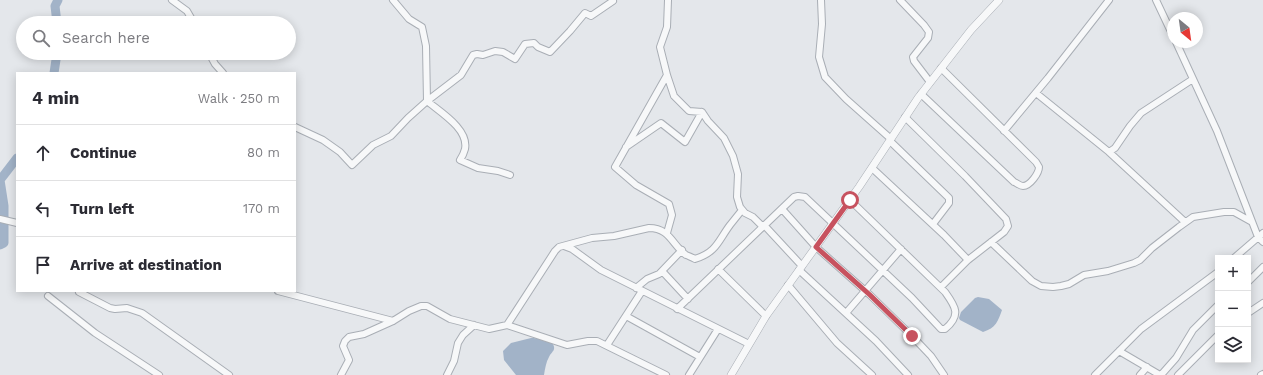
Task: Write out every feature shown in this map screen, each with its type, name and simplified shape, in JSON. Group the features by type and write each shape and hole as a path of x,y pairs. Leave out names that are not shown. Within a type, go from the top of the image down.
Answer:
{"street":[{"path":"172,0 187,11 190,16"},
{"path":"393,0 409,19 422,28 426,46 427,101"},
{"path":"668,0 668,27 660,46 667,76 674,96 689,111 702,112"},
{"path":"822,0 822,24 819,57 825,77 846,100 891,140 949,198 949,203 933,224"},
{"path":"900,0 929,32 928,38 913,57 914,61 930,82"},
{"path":"731,375 766,316 850,200 921,94 971,30 999,0"},
{"path":"1004,131 1036,93 1109,0"},
{"path":"1156,0 1167,23"},
{"path":"296,127 322,140 340,152 352,165 374,145 391,136 427,101 461,75 473,55 483,55 495,51 503,52 515,59 525,44 534,43 538,47 550,52 585,13 591,16 613,1"},
{"path":"1179,48 1217,131 1252,222 1262,238 1238,255"},
{"path":"213,60 223,72"},
{"path":"921,94 1014,182 1021,186 1025,186 1039,172 1039,167 1036,162 941,68"},
{"path":"667,76 615,167 636,185 669,204 672,215 667,233"},
{"path":"1109,152 1115,148 1130,126 1141,114 1192,79"},
{"path":"1036,93 1109,152 1185,222"},
{"path":"427,101 457,125 462,133 465,147 460,160 478,168 498,171 510,176"},
{"path":"625,148 661,123 684,142 702,112"},
{"path":"702,112 708,121 724,138 733,156 738,174 738,202 742,210 764,226 801,268 876,341 908,375"},
{"path":"905,117 966,176 1006,219 1008,226 1004,232 968,260 941,287"},
{"path":"872,168 933,224 968,260"},
{"path":"677,309 794,197 802,196 805,197 912,298 941,329 948,327 956,313 954,304 941,287 850,200"},
{"path":"782,209 816,247 865,291 931,356 944,375"},
{"path":"507,325 559,247 592,238 620,235 649,228 667,233 686,255 695,259 705,256 715,248 742,210"},
{"path":"991,242 1032,281 1041,286 1061,286 1084,275 1108,271 1140,260 1152,248 1193,217 1224,212 1234,212 1252,222"},
{"path":"0,219 16,223"},
{"path":"564,246 572,249 601,270 749,344"},
{"path":"846,313 901,249"},
{"path":"607,345 626,316 641,283 654,277 662,271 682,250"},
{"path":"1251,279 1263,267"},
{"path":"718,269 766,316"},
{"path":"662,271 688,299"},
{"path":"1095,375 1141,329 1215,274"},
{"path":"788,285 837,343 872,375"},
{"path":"79,292 110,308 128,308 142,313 229,375"},
{"path":"282,292 393,321"},
{"path":"48,296 95,333 159,375"},
{"path":"1251,311 1263,303"},
{"path":"341,375 348,360 343,346 349,337 364,334 421,306 427,306 450,319 489,330 507,325 567,345 596,341 607,345 666,375"},
{"path":"1119,351 1160,375 1176,358 1193,330 1215,308"},
{"path":"626,316 700,357"},
{"path":"447,375 454,360 458,343 463,335 474,325"},
{"path":"689,375 718,329"},
{"path":"1178,375 1215,338"},
{"path":"1140,375 1147,367"}],"water":[{"path":"978,297 989,299 1002,310 998,321 994,326 983,332 960,320 959,318 961,312 975,298"},
{"path":"531,338 549,341 554,346 554,350 547,361 544,375 516,375 504,360 503,351 511,343"}],"waterway":[{"path":"56,16 55,6 58,0"},
{"path":"54,72 56,60"},
{"path":"0,245 4,243 4,206 0,180 16,159"}],"route":[{"path":"850,200 816,247 847,277 870,295 912,336"}]}
